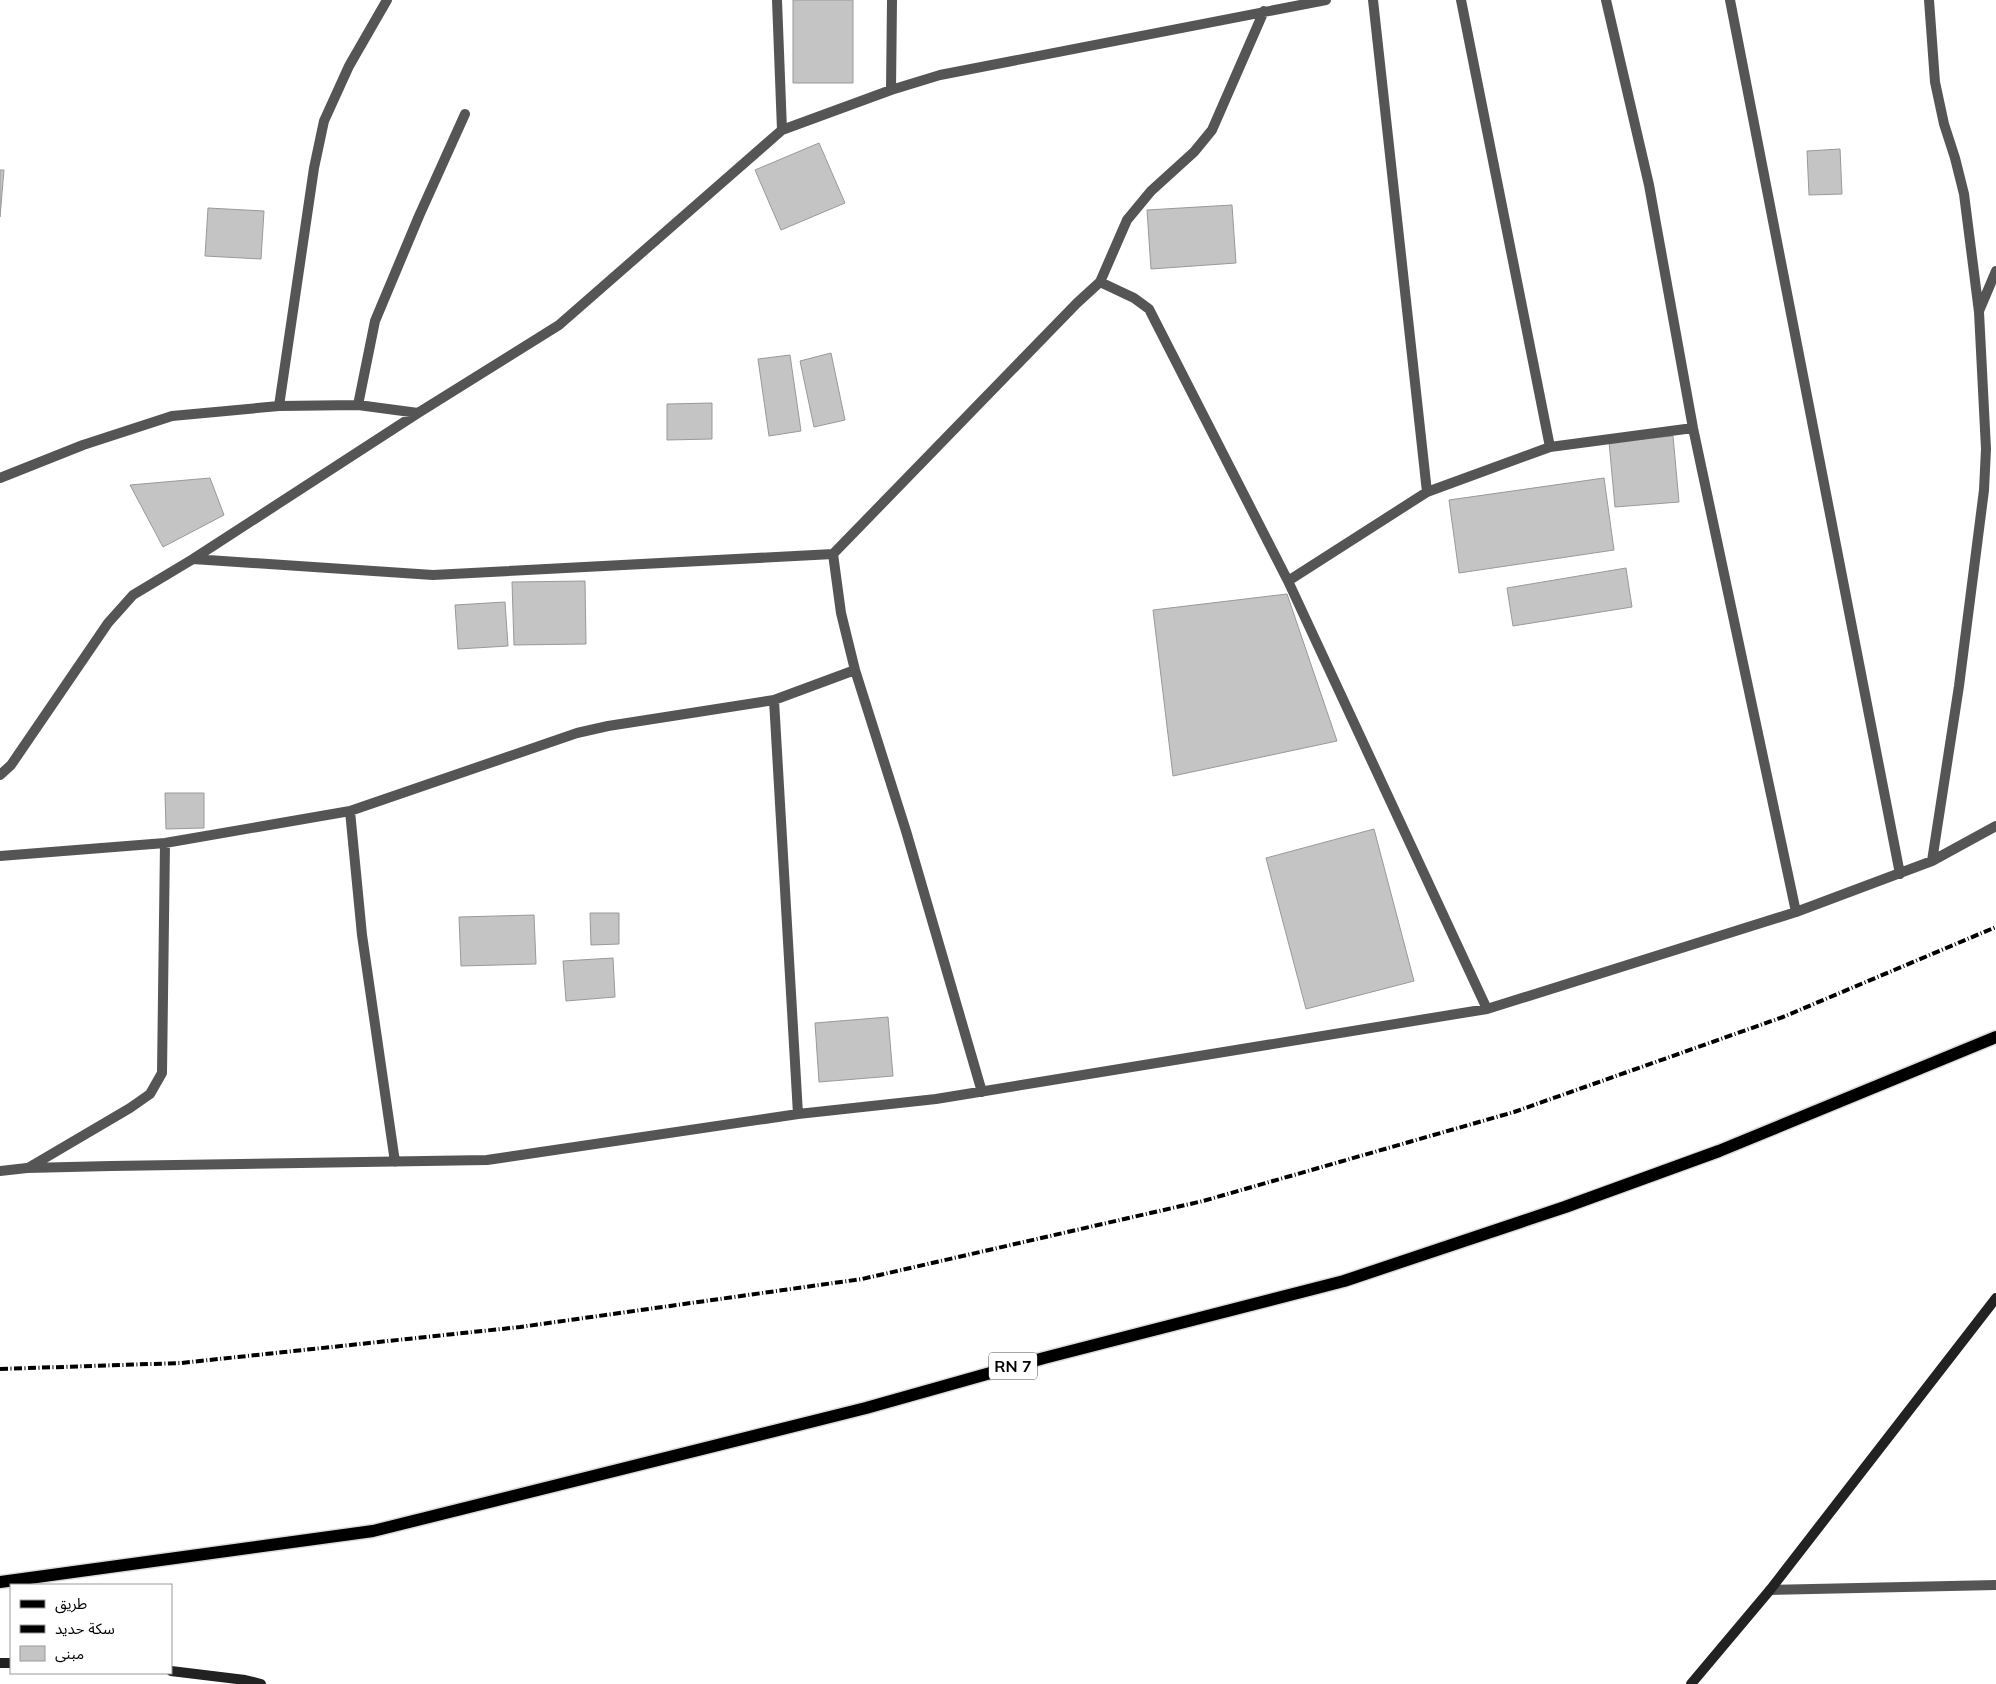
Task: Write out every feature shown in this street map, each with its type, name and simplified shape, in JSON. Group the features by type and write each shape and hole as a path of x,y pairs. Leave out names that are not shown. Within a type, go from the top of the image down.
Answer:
{"main road":[{"name":"RN 7","path":"0,1582 373,1531 866,1408 1044,1358 1344,1281 1565,1207 1719,1151 1996,1037"},
{"path":"1691,1684 1770,1590 1996,1298"},
{"path":"172,1670 261,1684"}],"street":[{"path":"279,406 314,168 324,121 349,66 387,0"},
{"path":"777,0 782,130"},
{"path":"892,0 892,90"},
{"path":"0,775 11,765 108,623 133,595 193,559 418,413 559,325 782,130 892,90 940,75 1326,0"},
{"path":"1373,0 1427,492"},
{"path":"1461,0 1550,448"},
{"path":"1606,0 1649,185 1693,428 1796,912"},
{"path":"1730,0 1900,874"},
{"path":"1930,0 1935,82 1944,124 1964,194 1979,312 1986,449 1984,490 1959,686 1932,861"},
{"path":"193,559 433,575 834,554 1077,303 1100,282 1127,220 1151,191 1194,152 1212,130 1264,11"},
{"path":"358,405 374,321 465,114"},
{"path":"1979,312 1996,271"},
{"path":"1100,282 1134,298 1149,309 1288,580 1487,1010"},
{"path":"0,478 83,445 172,416 279,406 358,405 418,413"},
{"path":"1288,580 1427,492 1550,448 1693,428"},
{"path":"834,554 841,614 854,670 906,831 982,1092"},
{"path":"0,856 165,843 350,811 577,733 608,726 774,700 854,670"},
{"path":"774,700 798,1114"},
{"path":"350,811 362,935 395,1162"},
{"path":"0,1171 28,1168 487,1160 798,1114 936,1099 1487,1010 1796,912 1932,861 1996,826"},
{"path":"28,1168 130,1108 150,1094 162,1073 165,843"},
{"path":"1770,1590 1996,1584"}],"building":[{"path":"793,0 853,0 853,83 793,83"},
{"path":"819,143 845,203 781,230 755,170"},
{"path":"1840,149 1842,194 1809,195 1807,151"},
{"path":"0,170 4,170 0,217"},
{"path":"1232,205 1236,263 1151,269 1147,210"},
{"path":"208,208 264,211 261,259 205,256"},
{"path":"831,353 845,420 814,427 800,361"},
{"path":"790,355 801,431 769,436 758,359"},
{"path":"712,403 712,439 667,440 667,404"},
{"path":"1673,436 1679,502 1615,507 1609,442"},
{"path":"210,478 224,515 163,547 130,485"},
{"path":"1604,478 1614,550 1459,573 1449,500"},
{"path":"1626,568 1632,607 1513,626 1507,588"},
{"path":"585,581 586,644 514,645 512,582"},
{"path":"1287,594 1337,741 1173,776 1153,610"},
{"path":"505,602 508,646 458,649 455,605"},
{"path":"165,793 204,793 204,828 166,829"},
{"path":"1374,829 1414,981 1306,1009 1266,858"},
{"path":"590,913 619,913 619,944 591,945"},
{"path":"534,915 536,964 461,966 459,917"},
{"path":"613,958 615,997 566,1001 563,961"},
{"path":"888,1017 893,1076 819,1082 815,1023"}],"railway":[{"path":"0,1369 181,1363 520,1327 862,1279 1203,1201 1514,1112 1783,1017 1996,927"}]}
